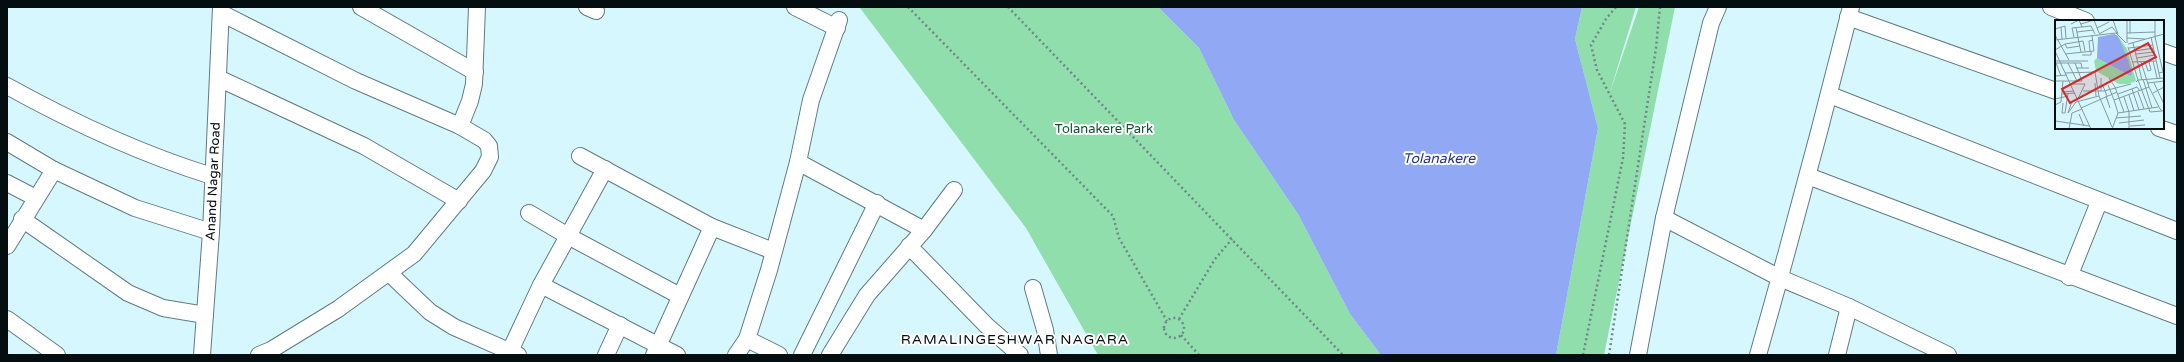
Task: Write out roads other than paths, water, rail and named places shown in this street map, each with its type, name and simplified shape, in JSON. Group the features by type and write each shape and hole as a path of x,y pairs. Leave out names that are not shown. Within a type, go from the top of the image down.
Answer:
{"street":[{"path":"460,126 470,101 475,72 477,7"},
{"path":"736,355 747,338 798,162 811,100 838,24 795,7"},
{"path":"1709,7 1711,23"},
{"path":"1638,355 1664,218 1711,23 1718,7"},
{"path":"2051,7 2084,20"},
{"path":"366,8 475,72"},
{"path":"221,10 356,81 460,126 484,140 489,146 490,157 483,171 414,254 338,309 271,350 259,355"},
{"name":"Anand Nagar Road","path":"202,355 211,232 212,176 221,10"},
{"path":"1758,355 1830,95 1850,12 2055,91"},
{"path":"2164,52 2177,57"},
{"path":"218,78 364,146 459,201"},
{"path":"7,86 137,149 170,163 212,176"},
{"path":"1830,95 2177,231"},
{"path":"2162,129 2177,134"},
{"path":"7,142 54,170 135,208 211,232"},
{"path":"580,156 712,227 773,251"},
{"path":"798,162 877,203 924,230"},
{"path":"389,273 430,312 454,327 514,353 541,285 605,169"},
{"path":"7,246 22,219 54,170"},
{"path":"1808,176 2177,316"},
{"path":"7,183 36,198"},
{"path":"830,355 866,294 924,230 954,190"},
{"path":"2069,276 2100,202"},
{"path":"802,355 877,203"},
{"path":"529,213 568,236 680,296"},
{"path":"1664,218 1780,278 1849,307 1930,351 1948,355"},
{"path":"22,219 128,293 163,308 205,315"},
{"path":"656,350 712,227"},
{"path":"909,246 987,326 1020,355"},
{"path":"541,285 620,325 656,350 677,355"},
{"path":"1033,288 1045,330 1049,355"},
{"path":"1837,355 1849,307"},
{"path":"7,319 54,354"},
{"path":"606,355 620,325"},
{"path":"747,338 779,355"}],"water":[{"name":"Tolanakere","path":"1158,7 1582,7 1575,39 1598,128 1556,355 1381,355 1350,314 1298,214 1234,120 1199,48"}],"district":[{"name":"RAMALINGESHWAR NAGARA","path":"1015,339"}],"park label":[{"name":"Tolanakere Park","path":"1104,129"}]}
